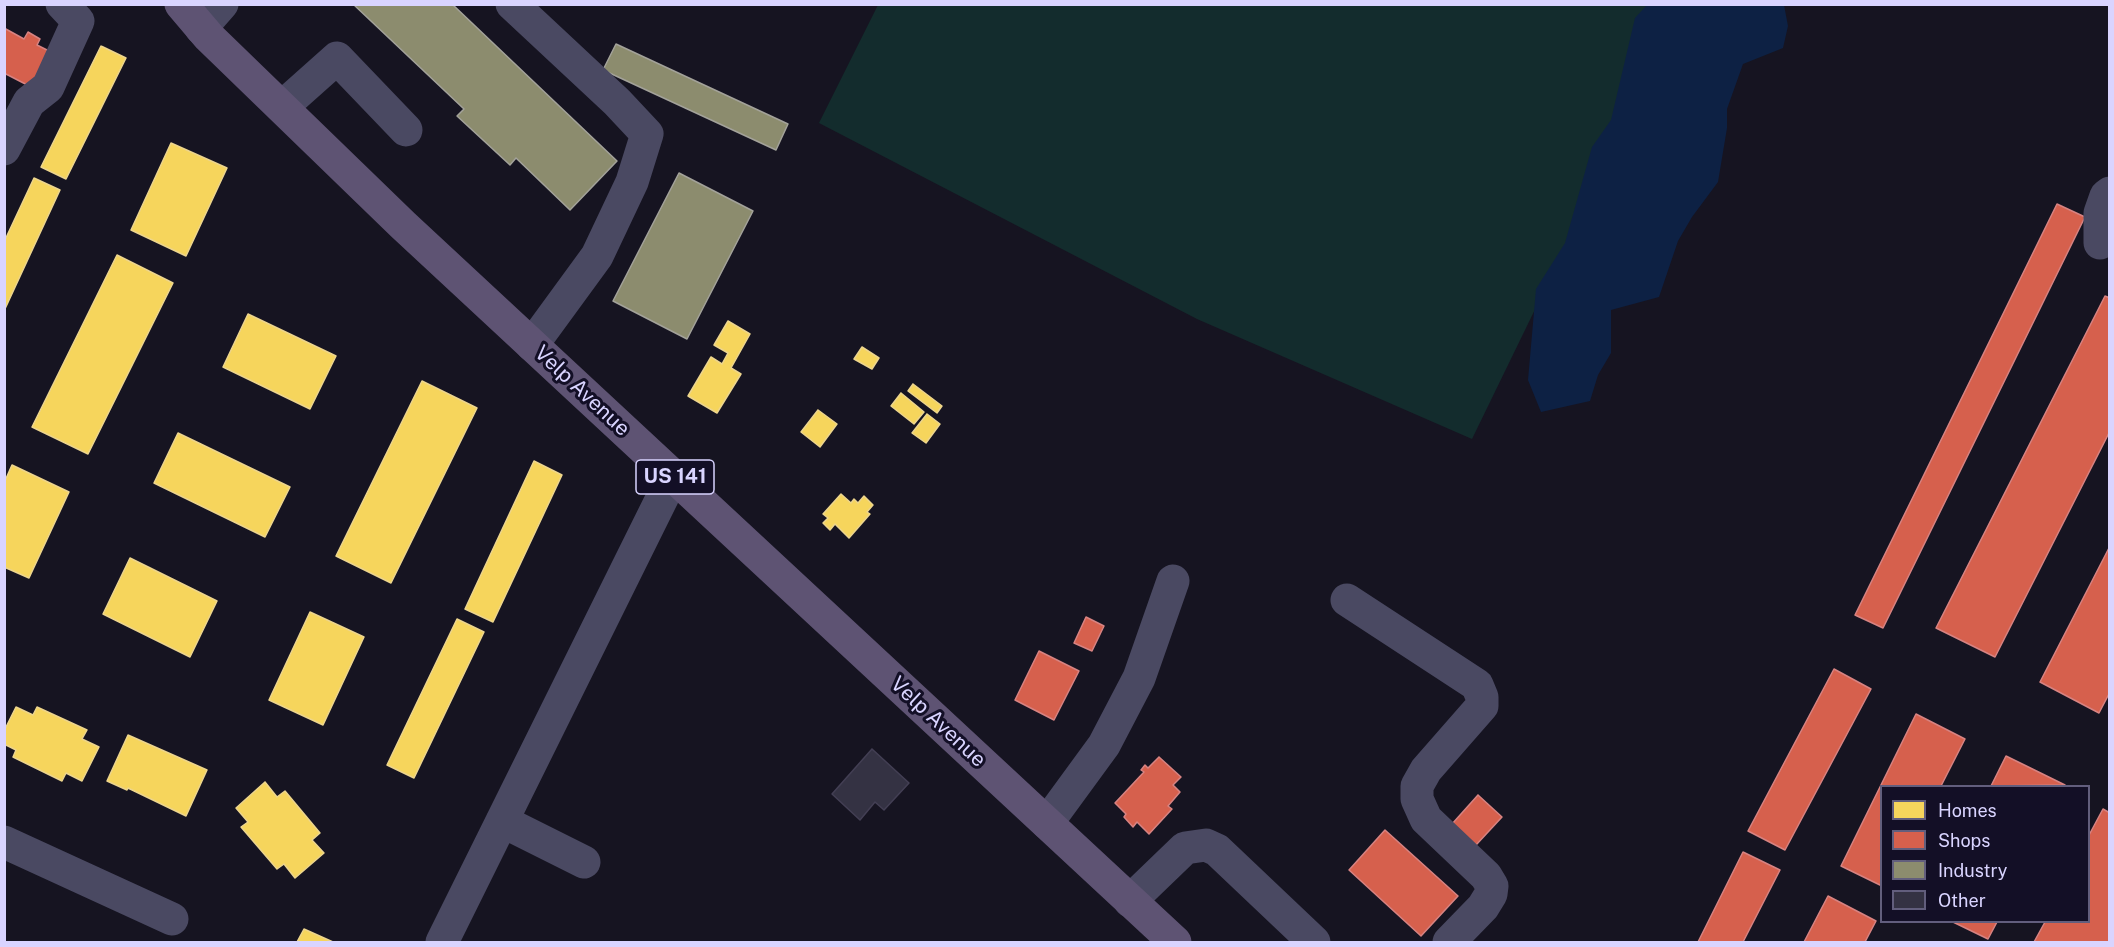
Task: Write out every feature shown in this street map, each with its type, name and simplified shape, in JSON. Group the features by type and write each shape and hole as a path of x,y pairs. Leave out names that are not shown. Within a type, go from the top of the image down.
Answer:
{"main road":[{"name":"Velp Avenue","path":"201,12 282,107 403,225 1175,942"}],"street":[{"path":"512,4 617,102 647,134 632,182 597,256 532,345"},
{"path":"4,149 29,102 48,87 70,13"},
{"path":"282,107 337,58 406,130"},
{"path":"2100,243 2100,213 2109,193"},
{"path":"442,942 673,476"},
{"path":"1047,824 1104,745 1139,678 1173,581"},
{"path":"1347,600 1477,685 1482,697 1482,706 1426,770 1417,786 1417,799 1426,819 1486,876 1492,886 1491,894 1483,907 1449,942"},
{"path":"502,821 584,862"},
{"path":"4,842 172,919"},
{"path":"1130,900 1185,848 1206,845 1217,850 1314,942"}],"green space":[{"path":"878,5 1683,5 1472,439 1197,319 819,123"}],"water":[{"path":"1647,5 1784,5 1788,26 1783,48 1743,64 1727,109 1727,128 1718,182 1692,217 1678,241 1659,297 1611,310 1611,353 1598,375 1590,401 1541,412 1528,380 1536,289 1565,243 1592,147 1611,120 1635,18"}],"building: Homes":[{"path":"101,46 126,58 66,179 41,167"},
{"path":"171,143 227,168 186,256 131,230"},
{"path":"34,178 60,190 4,311 4,242"},
{"path":"117,255 173,283 88,454 32,427"},
{"path":"248,314 336,356 310,409 223,367"},
{"path":"728,321 750,334 731,368 741,374 717,413 688,396 711,357 722,364 728,353 714,345"},
{"path":"862,347 879,358 872,369 854,359"},
{"path":"422,381 477,408 391,583 336,556"},
{"path":"913,384 942,406 937,413 908,391"},
{"path":"901,393 924,412 914,424 891,406"},
{"path":"818,410 837,424 820,447 801,432"},
{"path":"927,414 940,424 926,443 912,433"},
{"path":"178,433 290,487 265,537 154,483"},
{"path":"534,461 562,475 493,622 465,609"},
{"path":"12,465 69,492 29,578 4,567 4,483"},
{"path":"841,494 851,503 854,499 858,503 864,496 873,505 867,512 870,514 849,538 835,524 830,530 823,523 828,518 823,514"},
{"path":"130,558 217,601 190,657 103,614"},
{"path":"310,612 364,637 323,725 269,700"},
{"path":"457,619 484,632 414,778 387,765"},
{"path":"16,707 33,715 37,707 87,730 82,739 99,747 82,781 66,773 62,781 13,757 16,750 4,744 4,731"},
{"path":"128,735 207,770 186,816 128,788 127,790 107,781"},
{"path":"265,782 277,797 285,791 320,833 312,840 324,853 295,878 284,864 277,869 241,827 248,822 236,808"},
{"path":"304,929 333,942 297,942"}],"building: Shops":[{"path":"4,28 24,39 28,32 40,39 37,45 55,54 37,90 4,73"},
{"path":"2057,204 2085,217 1883,628 1855,615"},
{"path":"2105,296 2110,298 2110,431 1995,657 1936,628"},
{"path":"2110,546 2110,692 2099,713 2040,682"},
{"path":"1086,617 1104,626 1092,651 1074,643"},
{"path":"1039,651 1079,671 1054,720 1015,700"},
{"path":"1834,669 1871,689 1785,850 1748,831"},
{"path":"1916,714 1965,739 1942,785 1881,785"},
{"path":"2006,756 2065,785 1992,785"},
{"path":"1159,757 1181,777 1173,785 1180,792 1168,806 1172,809 1149,834 1137,822 1133,827 1124,817 1126,814 1115,803 1144,772 1141,770 1145,765 1148,768"},
{"path":"1880,787 1880,885 1841,866"},
{"path":"1478,795 1502,817 1476,845 1452,824"},
{"path":"2103,809 2110,813 2110,942 2034,942 2044,923 2090,923 2090,833"},
{"path":"1385,830 1458,896 1421,936 1349,870"},
{"path":"1743,852 1780,870 1743,942 1698,942"},
{"path":"1828,896 1876,921 1865,942 1804,942"},
{"path":"1955,923 1996,923 1988,939"}],"building: Industry":[{"path":"353,4 452,4 617,161 570,210 516,158 510,165 457,116 464,109"},
{"path":"616,44 788,124 776,150 603,70"},
{"path":"679,173 753,211 687,339 613,301"}],"building: Other":[{"path":"872,749 909,783 884,810 875,802 860,820 832,794"}]}
